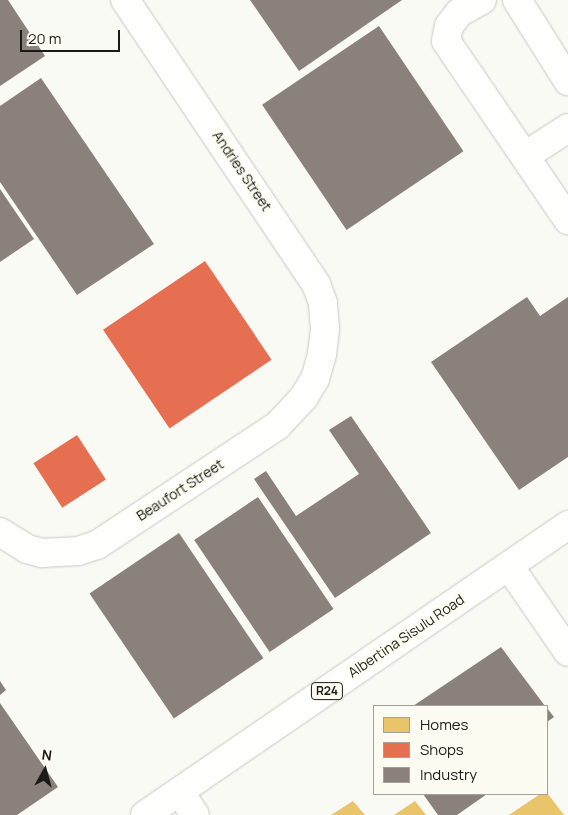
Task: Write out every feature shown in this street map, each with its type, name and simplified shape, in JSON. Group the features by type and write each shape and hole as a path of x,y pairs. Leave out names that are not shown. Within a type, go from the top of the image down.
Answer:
{"street":[{"name":"Andries Street","path":"125,0 316,284 324,320 322,354"},
{"path":"482,0 459,13 449,26 446,41 568,220"},
{"path":"518,0 568,81"},
{"path":"525,156 568,128"},
{"name":"Beaufort Street","path":"0,532 27,550 42,553 78,551 97,545 278,425 304,397 315,379 322,354"},
{"name":"Albertina Sisulu Road","path":"145,815 568,526"},
{"path":"509,566 568,652"},
{"path":"180,792 195,815"}],"building: Homes":[{"path":"548,794 564,815 509,815 539,795"},
{"path":"353,801 365,815 331,815"},
{"path":"415,801 426,815 394,815"}],"building: Shops":[{"path":"205,261 272,360 170,428 103,330"},
{"path":"77,435 106,479 62,508 33,463"}],"building: Industry":[{"path":"0,0 8,0 45,56 0,86"},
{"path":"250,0 402,0 299,71"},
{"path":"379,26 463,151 347,230 262,105"},
{"path":"41,78 154,244 77,295 0,182 0,106"},
{"path":"0,189 34,239 0,262"},
{"path":"527,297 540,316 568,297 568,457 519,490 431,362"},
{"path":"351,416 431,533 335,598 254,479 266,471 296,516 359,474 329,430"},
{"path":"258,497 333,609 270,652 194,540"},
{"path":"179,533 263,658 174,719 89,593"},
{"path":"501,647 544,705 414,705"},
{"path":"0,681 6,690 0,695"},
{"path":"0,703 58,787 17,815 0,815"},
{"path":"548,709 554,717 548,721"},
{"path":"424,795 486,795 457,815 438,815"}]}
